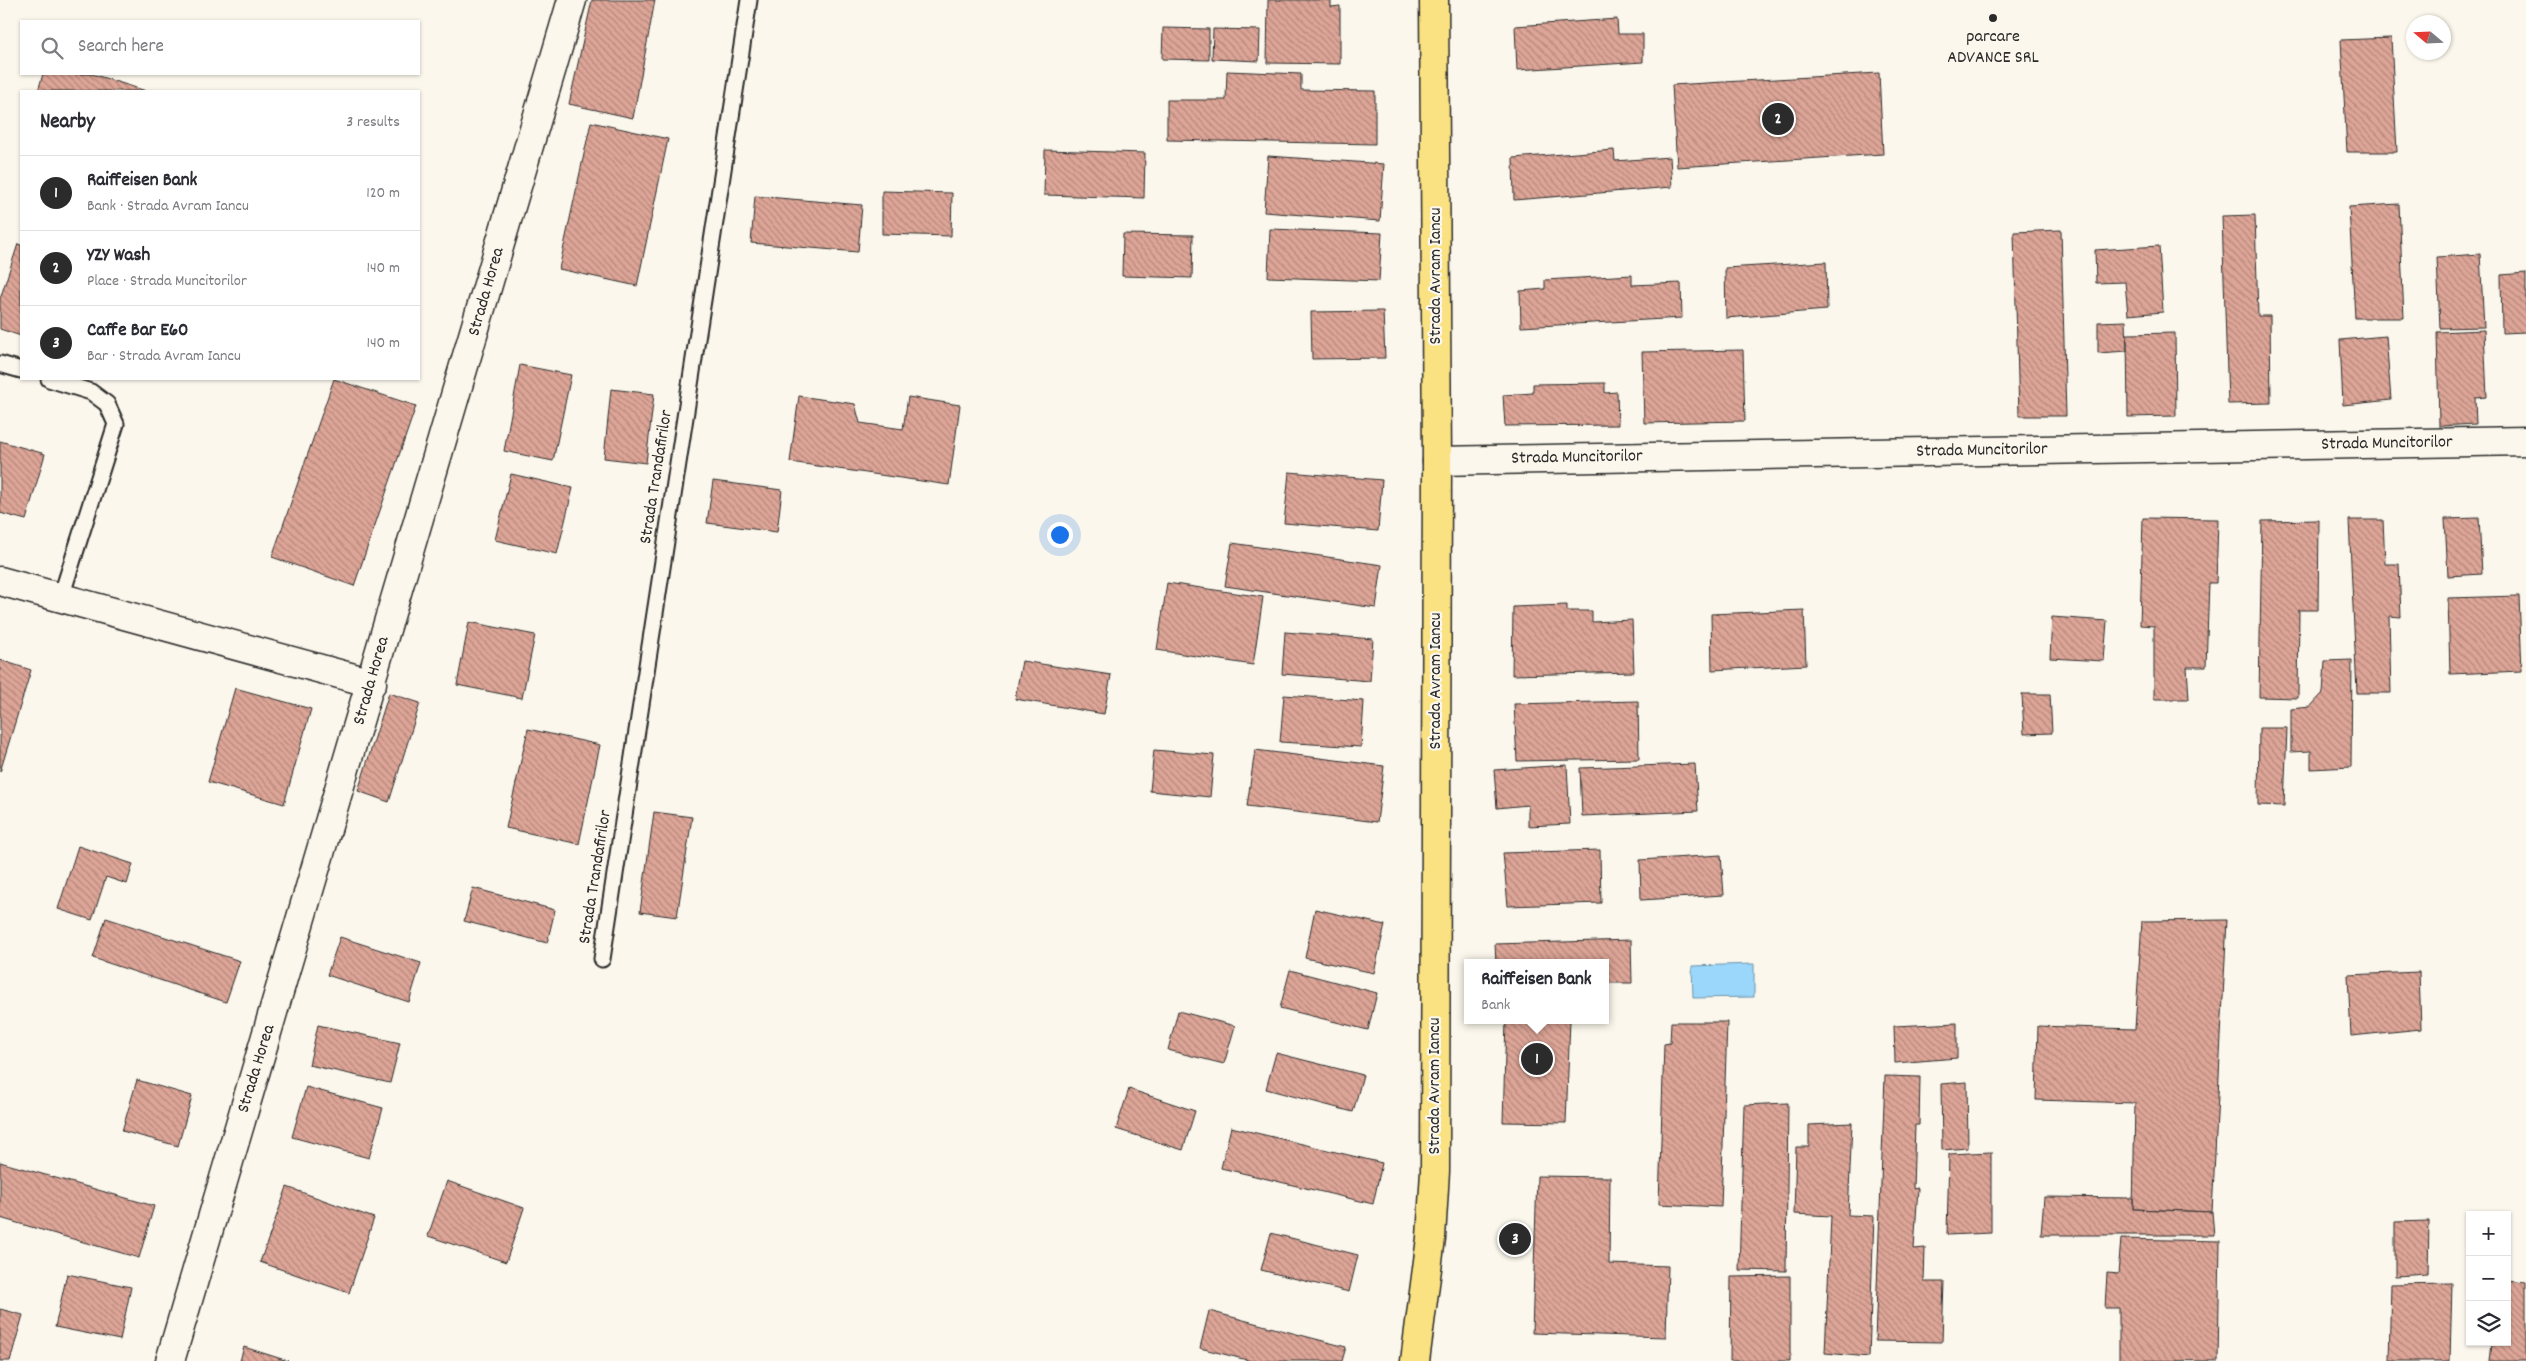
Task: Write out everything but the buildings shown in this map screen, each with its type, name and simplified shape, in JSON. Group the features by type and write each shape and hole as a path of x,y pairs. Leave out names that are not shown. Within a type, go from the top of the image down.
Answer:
{"main road":[{"name":"Strada Avram Iancu","path":"1415,1361 1431,1238 1436,1171 1437,461 1434,0"}],"street":[{"name":"Strada Horea","path":"170,1361 372,683 572,0"},
{"name":"Strada Muncitorilor","path":"1437,461 2526,441"},
{"path":"0,581 372,683"}],"lane":[{"name":"Strada Trandafirilor","path":"602,959 749,0"},
{"path":"0,364 20,370"},
{"path":"52,380 91,392 108,404 116,424 61,597"}],"water":[{"path":"1754,964 1754,997 1693,998 1692,966"}],"place":[{"name":"parcare ADVANCE SRL","path":"1993,18"},
{"name":"YZY Wash","path":"1778,119"},
{"name":"Raiffeisen Bank","path":"1537,1059"},
{"name":"Caffe Bar E60","path":"1515,1239"}]}
